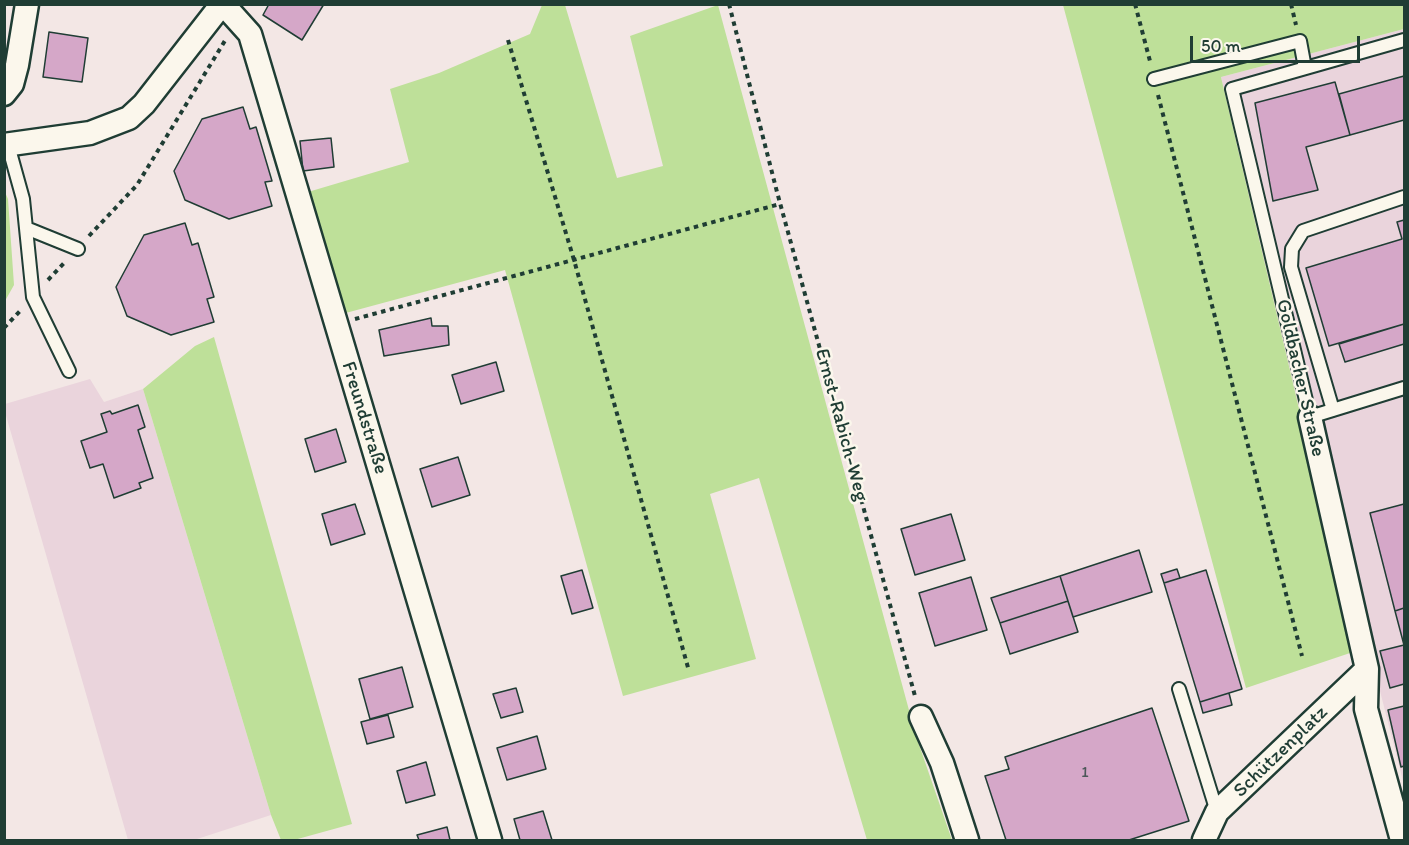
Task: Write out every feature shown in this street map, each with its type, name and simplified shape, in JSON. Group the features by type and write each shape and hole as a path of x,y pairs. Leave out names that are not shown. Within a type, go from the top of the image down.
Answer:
{"street":[{"path":"4,94 12,84 27,4"},
{"path":"6,145 90,133 129,118 228,10"},
{"name":"Freundstraße","path":"228,10 250,34 490,840"},
{"name":"Goldbacher Straße","path":"1310,417 1367,669 1366,709 1402,840"},
{"name":"Schützenplatz","path":"1204,840 1217,812 1367,669"},
{"path":"921,717 942,763 967,840"}],"lane":[{"name":"Goldbacher Straße","path":"1310,417 1232,89 1404,40"},
{"path":"1154,79 1300,41 1305,68"},
{"path":"6,145 23,199 33,297 69,371"},
{"path":"1333,410 1291,267 1292,249 1303,231 1404,197"},
{"path":"26,228 78,249"},
{"path":"1310,417 1404,388"},
{"path":"1179,689 1217,812"}],"path":[{"name":"Ernst-Rabich-Weg","path":"729,4 780,204 921,717"},
{"path":"1135,4 1302,656"},
{"path":"4,328 137,185 228,10"},
{"path":"508,40 574,260 689,671"},
{"path":"336,324 780,204"}],"shaded area":[{"path":"1404,29 1404,785 1369,648 1356,651 1221,77"},
{"path":"90,379 104,402 143,389 271,815 194,840 128,840 5,412 5,404"}],"green space":[{"path":"542,5 565,5 617,178 663,166 630,36 718,5 916,736 952,840 867,840 759,478 710,494 756,659 623,696 505,270 342,314 308,192 409,162 390,89 439,73 530,34"},
{"path":"1063,5 1404,5 1404,29 1221,77 1356,651 1246,688"},
{"path":"4,190 8,199 14,285 5,301"},
{"path":"214,337 352,824 294,840 281,840 271,815 143,389 195,346"}],"building":[{"path":"269,4 324,4 302,40 263,15"},
{"path":"49,32 88,38 82,82 43,77"},
{"path":"1404,76 1404,120 1350,135 1339,94"},
{"path":"1335,82 1350,135 1306,147 1318,190 1273,201 1255,103"},
{"path":"243,107 250,129 256,127 272,181 265,182 272,206 229,219 185,200 174,171 202,119"},
{"path":"331,138 334,167 303,171 300,141"},
{"path":"1404,220 1404,324 1329,346 1306,268 1402,239 1397,222"},
{"path":"185,223 192,245 198,243 214,297 207,299 214,322 171,335 127,316 116,287 144,235"},
{"path":"431,318 432,326 448,326 449,345 384,356 379,330"},
{"path":"1404,324 1404,344 1345,362 1339,344"},
{"path":"496,362 504,391 461,404 452,375"},
{"path":"138,405 145,427 138,430 153,478 139,483 141,488 114,498 103,464 90,468 81,441 107,432 101,414 110,411 112,414"},
{"path":"336,429 346,462 315,472 305,439"},
{"path":"458,457 470,495 432,507 420,469"},
{"path":"355,504 365,534 331,545 322,514"},
{"path":"1404,504 1404,608 1395,611 1370,513"},
{"path":"951,514 965,560 915,575 901,529"},
{"path":"1139,550 1152,592 1073,617 1060,576"},
{"path":"1177,569 1180,578 1164,583 1161,574"},
{"path":"582,570 593,608 572,614 561,576"},
{"path":"1206,570 1242,689 1200,702 1164,583"},
{"path":"1060,576 1068,601 1000,623 991,598"},
{"path":"971,577 987,630 935,646 919,593"},
{"path":"1068,601 1078,632 1010,654 1000,623"},
{"path":"1404,608 1404,645 1395,611"},
{"path":"1404,645 1404,684 1390,688 1380,651"},
{"path":"402,667 413,707 370,719 359,679"},
{"path":"516,688 523,712 501,718 493,694"},
{"path":"1229,693 1232,705 1203,713 1200,702"},
{"path":"1404,706 1404,766 1401,767 1388,710"},
{"path":"1152,708 1189,821 1129,840 1006,840 985,776 1009,769 1005,757"},
{"path":"388,715 394,737 367,744 361,722"},
{"path":"537,736 546,769 507,780 497,748"},
{"path":"426,762 435,795 406,803 397,771"},
{"path":"543,811 552,840 520,840 514,819"},
{"path":"447,827 450,840 419,840 417,835"}]}
